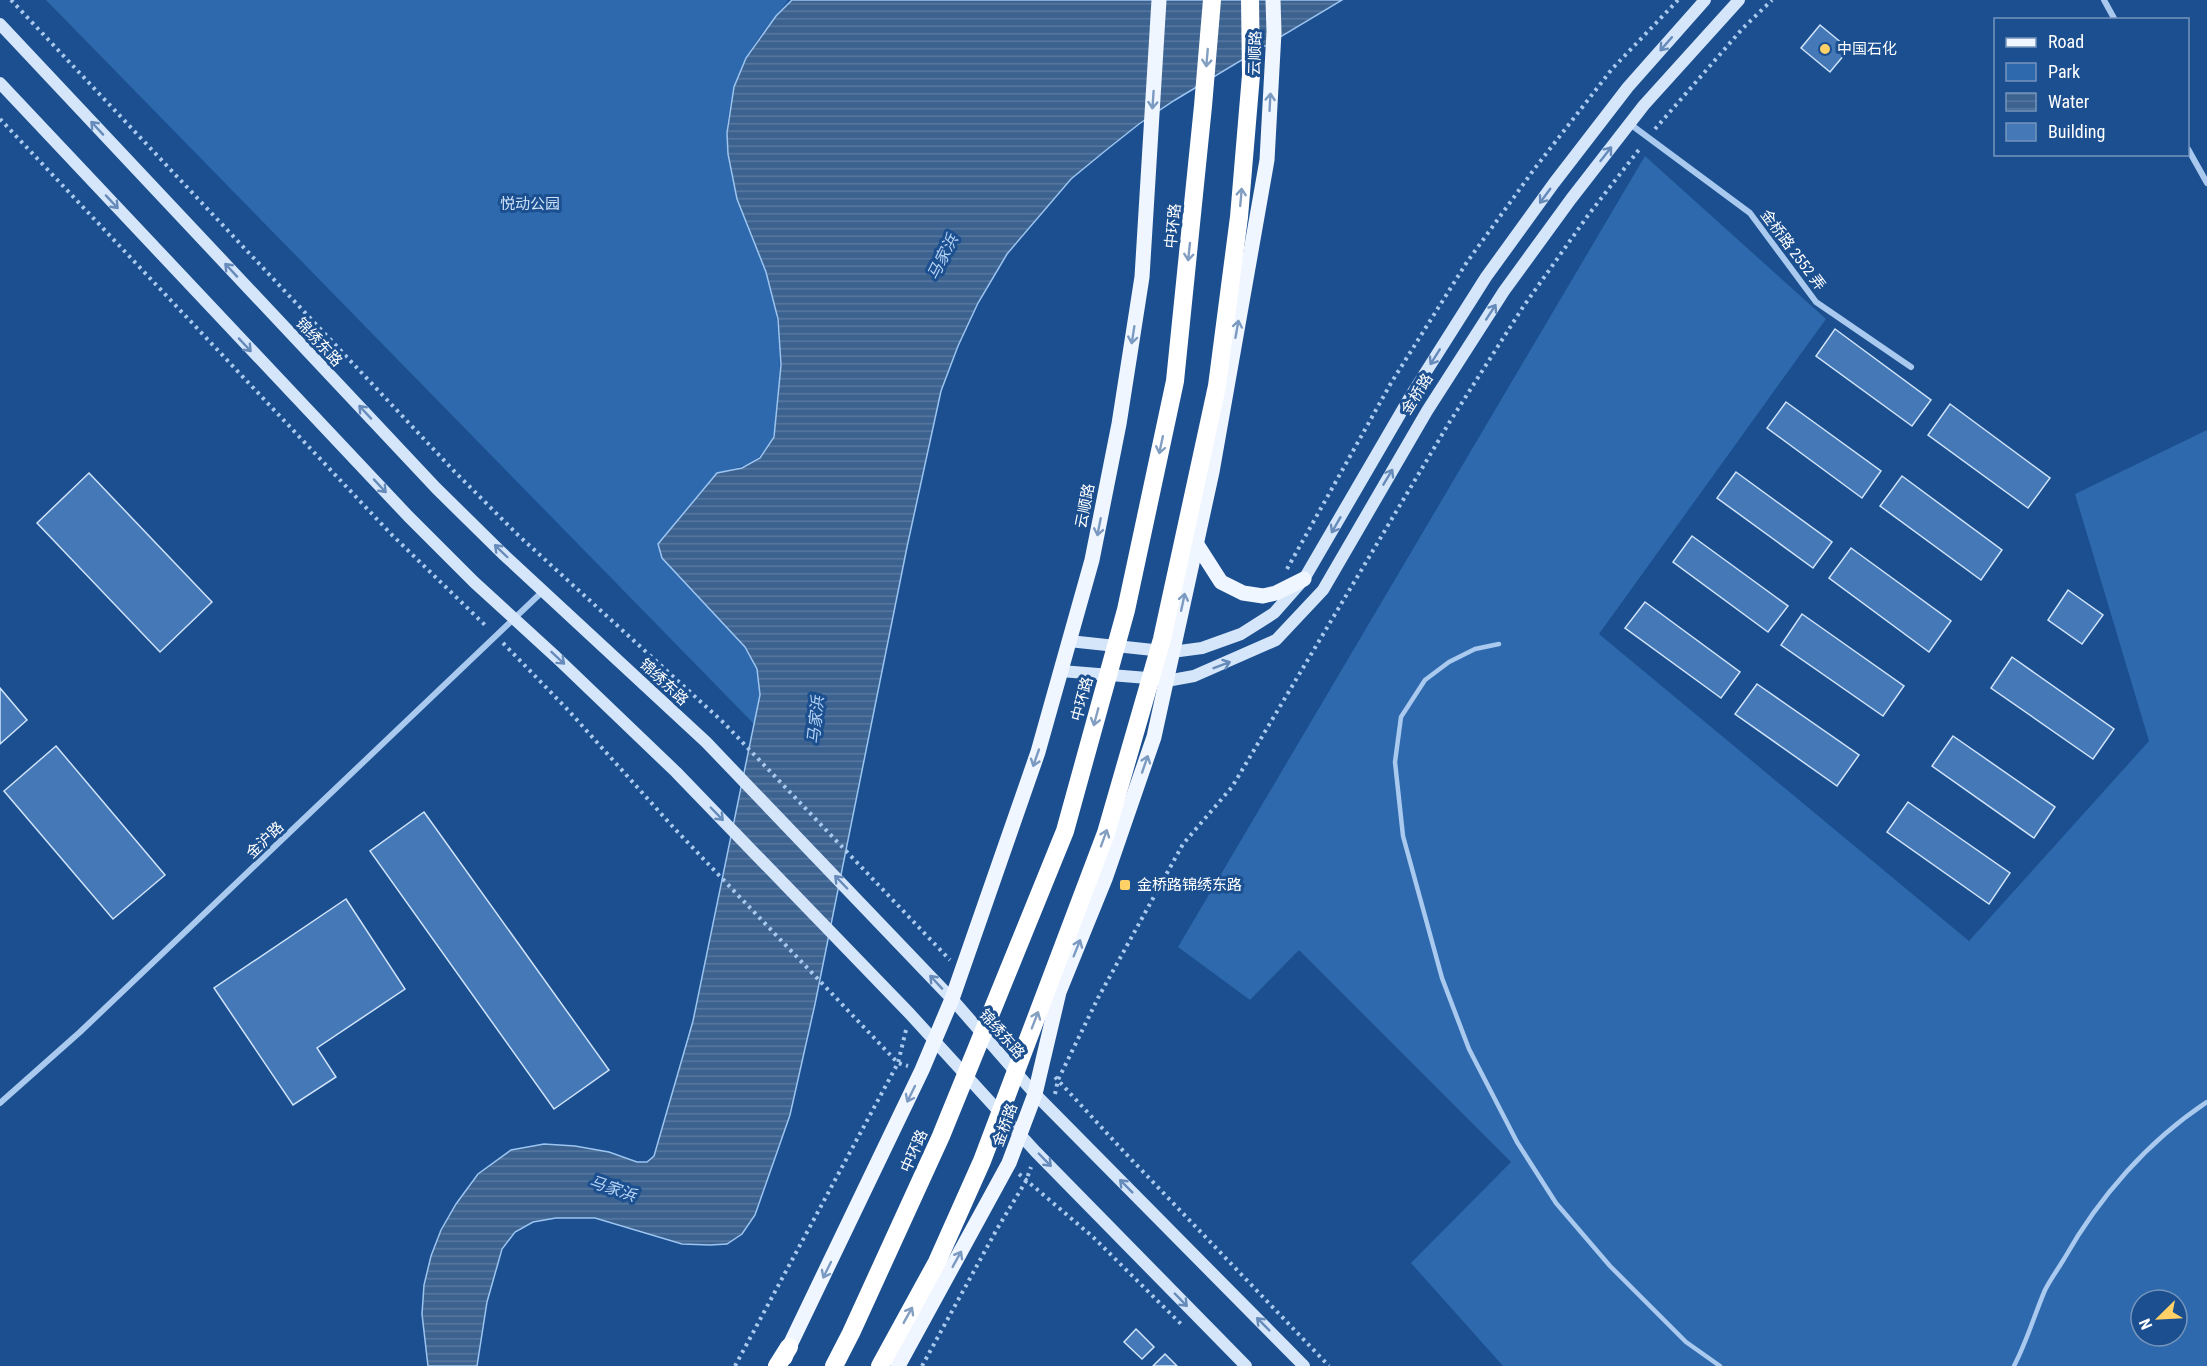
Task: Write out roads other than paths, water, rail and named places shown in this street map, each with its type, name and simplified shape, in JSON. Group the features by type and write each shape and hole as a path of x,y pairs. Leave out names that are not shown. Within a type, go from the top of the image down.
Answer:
{"highway":[{"name":"中环路","path":"834,1366 852,1333 941,1136 1068,820 1126,610 1174,381 1212,0"},
{"path":"880,1366 937,1262 982,1161 1106,833 1162,639 1217,386 1241,193 1251,75 1250,0"},
{"path":"777,1366 789,1347"}],"main road":[{"name":"云顺路","path":"952,999 1038,752 1092,560 1119,424 1142,277 1159,0"},
{"name":"云顺路","path":"1104,879 1154,737 1212,472 1267,160 1274,32 1273,0"},
{"name":"金桥路","path":"1070,641 1173,652 1202,648 1240,634 1274,613 1304,579 1410,397 1486,277 1554,183 1628,87 1705,0"},
{"name":"金桥路","path":"1061,671 1166,680 1194,676 1276,640 1323,590 1427,411 1504,291 1644,105 1739,0"},
{"name":"锦绣东路","path":"0,24 436,488 706,742 882,924 952,999 1035,1094 1304,1366"},
{"path":"0,83 408,516 474,582 676,772 910,1014 1036,1152 1246,1366"},
{"path":"1196,543 1221,582 1243,593 1263,596 1276,593 1304,579"},
{"name":"金桥路","path":"898,1366 1009,1163 1021,1136 1035,1094 1059,992 1104,879"},
{"path":"783,1366 789,1347 922,1070 952,999"}],"street":[{"path":"2104,0 2114,18"},
{"name":"金桥路 2552 弄","path":"1630,124 1750,213 1816,302 1911,367"},
{"path":"2189,152 2207,183"},
{"name":"金沪路","path":"0,1103 80,1032 544,591"}],"lane":[{"path":"1499,644 1475,649 1449,662 1425,680 1401,717 1395,762 1403,836 1442,978 1469,1049 1517,1142 1556,1203 1610,1266 1686,1342 1720,1366"},
{"path":"2014,1366 2027,1341 2046,1289 2101,1202 2130,1168 2167,1132 2207,1102"}],"water":[{"name":"马家浜","path":"792,0 1342,0 1175,100 1139,124 1071,179 1007,254 978,303 941,391 907,547 815,1004 790,1115 755,1215 742,1234 727,1244 710,1245 682,1244 595,1218 556,1218 533,1222 515,1232 502,1249 487,1302 477,1366 428,1366 422,1314 424,1285 431,1256 441,1230 456,1204 478,1174 511,1150 544,1144 575,1146 609,1152 637,1162 647,1162 654,1156 693,1021 760,695 757,669 745,647 662,558 658,544 717,473 742,468 760,458 774,437 781,365 778,319 766,272 737,199 728,154 727,133 734,87 746,58 776,16"}],"place":[{"name":"中国石化","path":"1825,49"},
{"name":"金桥路锦绣东路","path":"1125,885"}],"park label":[{"name":"悦动公园","path":"530,204"}]}
